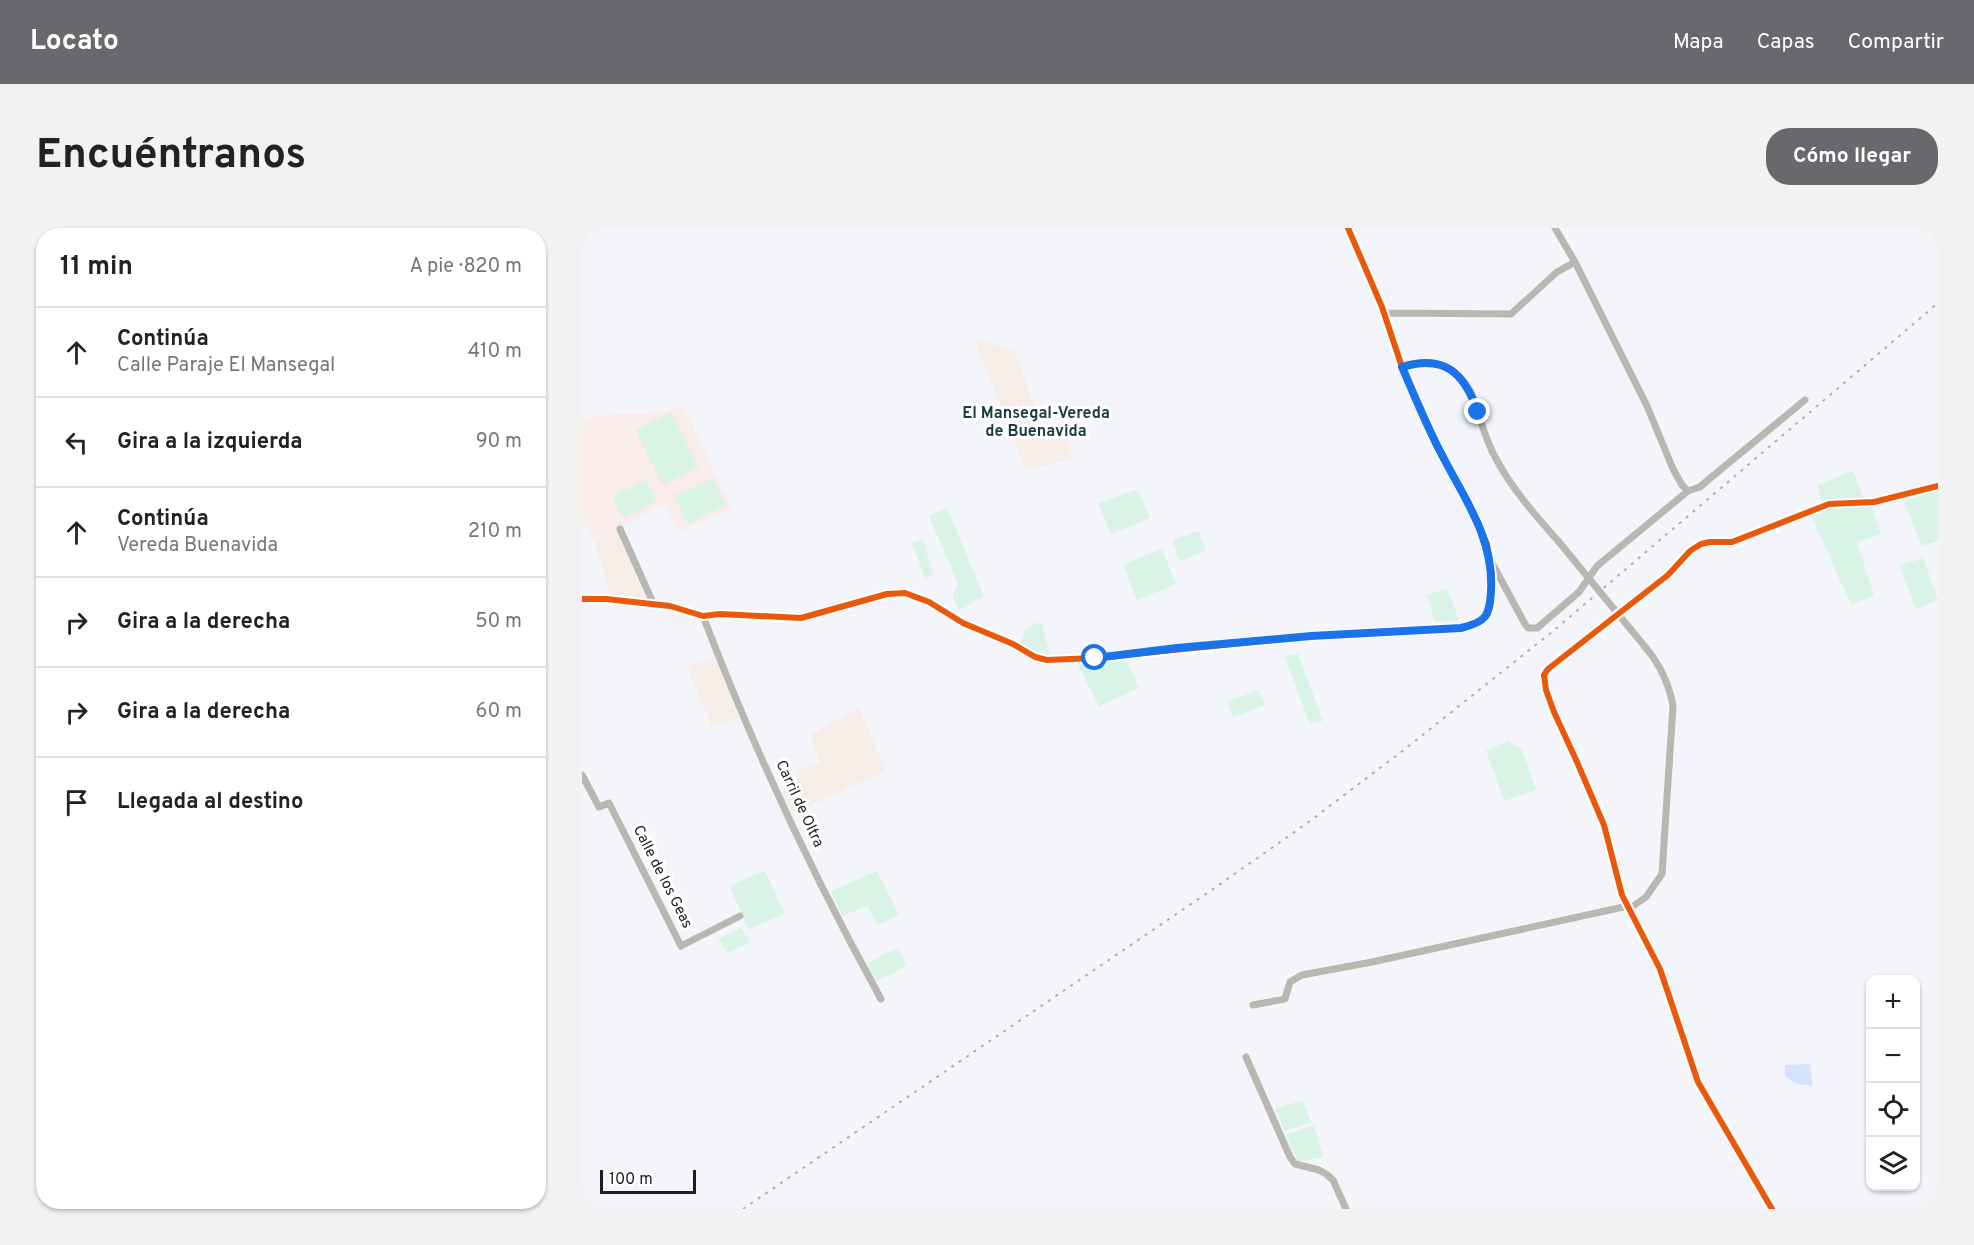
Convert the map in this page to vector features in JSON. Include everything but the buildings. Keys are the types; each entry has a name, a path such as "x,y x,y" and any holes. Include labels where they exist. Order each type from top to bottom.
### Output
{"street":[{"path":"1348,228 1384,313 1402,367 1442,454 1468,502 1487,544 1491,560 1528,628 1537,628 1579,592 1598,566 1688,491 1700,487 1805,400"},
{"path":"1555,228 1575,261 1647,406 1673,469 1688,491"},
{"path":"1384,313 1511,314 1557,272 1575,261"},
{"path":"1253,1005 1285,999 1290,982 1302,975 1629,907 1646,897 1662,874 1673,706 1671,691 1659,663 1522,500 1506,477 1493,454 1471,392 1465,382 1450,369 1436,363 1419,362 1402,367"},
{"path":"1772,1209 1698,1082 1660,969 1619,885 1604,825 1546,690 1545,672 1668,575 1690,551 1701,544 1732,542 1829,504 1874,502 1938,486"},
{"path":"620,529 654,605"},
{"path":"582,599 606,599 670,606 703,616 720,614 801,618 887,594 905,593 928,602 963,623 1013,644 1035,657 1054,660 1311,636 1461,628 1480,621 1486,616 1490,607 1491,560"},
{"name":"Carril de Oltra","path":"703,616 762,759 851,945 881,999"},
{"name":"Calle de los Geas","path":"582,775 599,807 609,803 681,946 740,916"},
{"path":"1246,1057 1290,1157 1295,1164 1319,1170 1333,1180 1346,1209"}],"shaded area":[{"path":"974,339 1014,350 1048,442 1064,437 1074,458 1026,470"},
{"path":"684,406 731,509 679,532 664,504 595,542 582,519 582,418 645,414"},
{"path":"619,529 645,599 609,594 595,542"},
{"path":"714,656 739,718 712,727 687,667"},
{"path":"859,708 886,771 792,814 781,786 801,778 799,769 820,762 810,735"}],"green space":[{"path":"671,412 699,467 663,485 635,430"},
{"path":"1853,471 1864,499 1869,498 1881,534 1857,542 1874,595 1851,605 1811,515 1824,509 1817,485"},
{"path":"713,478 726,505 688,524 674,496"},
{"path":"646,480 657,501 623,518 612,497"},
{"path":"1138,489 1150,518 1111,534 1098,503"},
{"path":"1938,490 1938,541 1921,546 1904,501"},
{"path":"947,508 984,596 958,611 953,595 958,584 929,516"},
{"path":"1199,531 1206,551 1179,561 1172,540"},
{"path":"923,539 933,575 925,578 912,543"},
{"path":"1162,549 1176,584 1137,600 1123,565"},
{"path":"1923,558 1938,599 1916,609 1899,566"},
{"path":"1447,588 1459,620 1435,622 1427,595"},
{"path":"1042,623 1050,655 1034,651 1021,643 1025,629"},
{"path":"1298,654 1323,721 1310,724 1284,656"},
{"path":"1127,661 1139,688 1099,706 1078,665"},
{"path":"1259,690 1265,705 1233,718 1227,702"},
{"path":"1508,741 1522,750 1536,790 1504,801 1486,750"},
{"path":"765,871 785,914 749,929 729,886"},
{"path":"877,871 899,915 877,925 867,906 842,916 831,891"},
{"path":"741,928 750,942 728,953 718,939"},
{"path":"898,948 907,966 876,981 867,963"},
{"path":"1303,1100 1311,1122 1285,1131 1275,1109"},
{"path":"1314,1125 1323,1157 1298,1162 1286,1135"}],"water":[{"path":"1810,1064 1813,1086 1797,1084 1785,1077 1785,1065"}],"railway":[{"path":"743,1209 1216,887 1310,821 1405,749 1552,632 1938,303"}],"cycle path":[{"path":"582,599 606,599 670,606 703,616 720,614 801,618 887,594 905,593 929,602 963,623 1013,644 1035,657 1047,660 1095,658 1311,636 1461,628 1480,621 1486,616 1490,607 1492,576 1487,544 1468,502 1441,454 1402,367 1382,307 1348,228"},
{"path":"1772,1209 1698,1082 1660,969 1622,895 1604,825 1554,712 1546,690 1544,675 1548,669 1668,575 1690,551 1701,544 1732,542 1829,504 1874,502 1938,486"}],"district":[{"name":"El Mansegal-Vereda de Buenavida","path":"1036,423"}],"route":[{"path":"1095,658 1311,636 1461,628 1474,625 1486,616 1490,607 1492,576 1487,544 1402,367 1419,362 1436,363 1450,369 1465,382 1478,412"}]}
